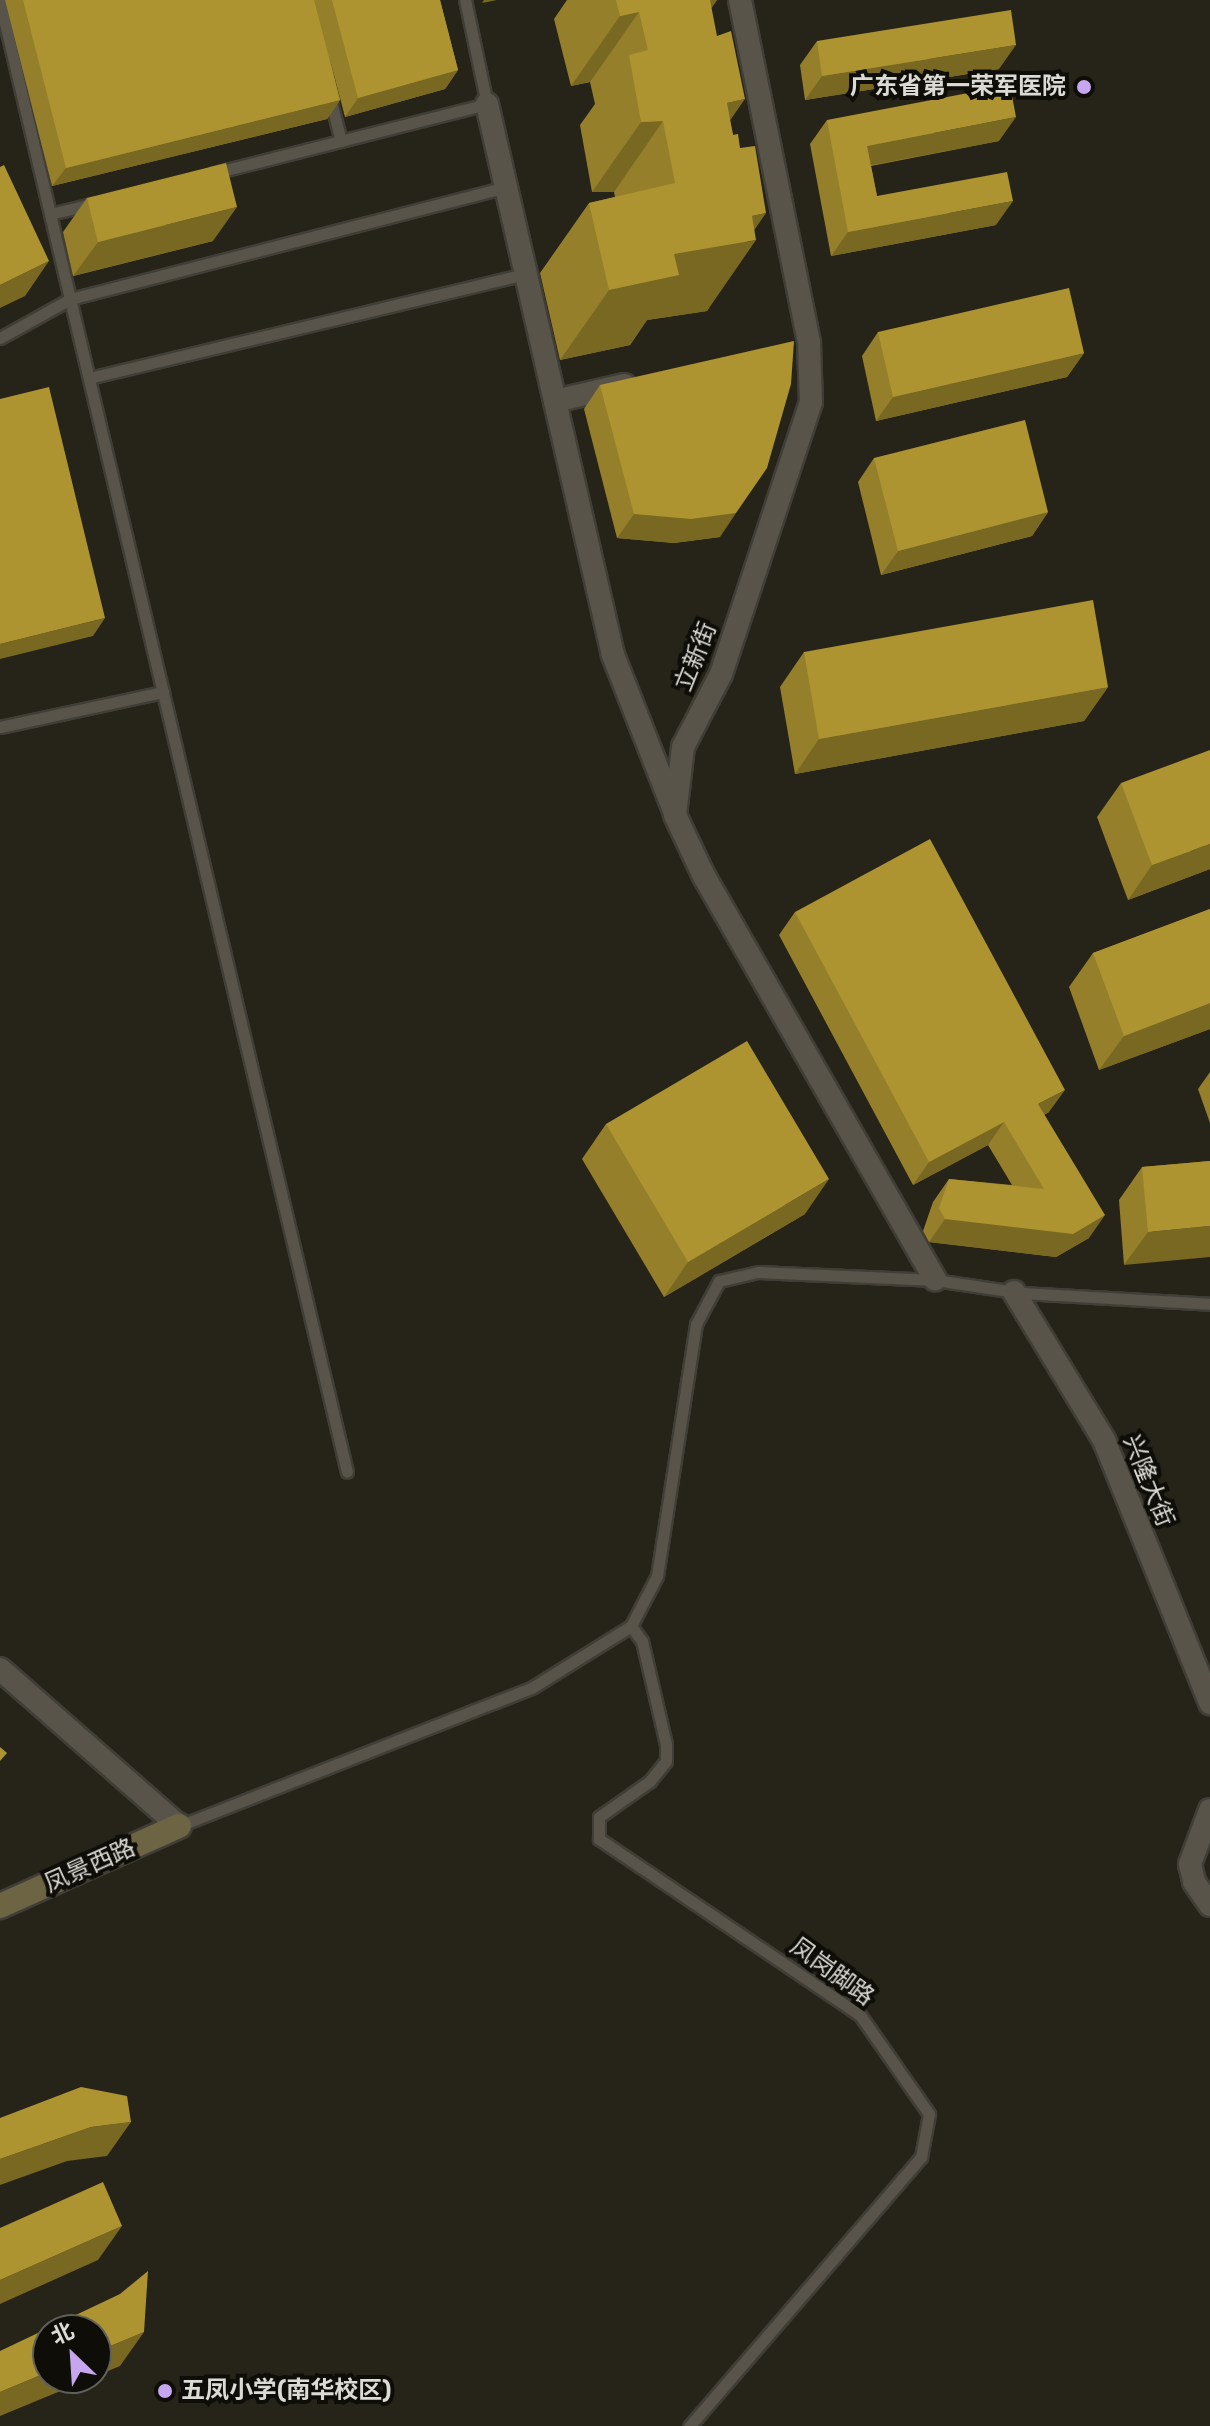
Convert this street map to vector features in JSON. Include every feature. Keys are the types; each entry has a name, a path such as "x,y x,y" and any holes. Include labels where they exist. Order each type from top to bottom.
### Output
{"street":[{"name":"立新街","path":"675,815 683,747 721,674 811,402 809,343 740,0"},
{"path":"487,104 613,655 675,815 704,876 935,1280"},
{"path":"779,350 809,343"},
{"path":"555,401 645,380"},
{"name":"兴隆大街","path":"1014,1292 1104,1440 1210,1703"},
{"path":"0,1669 179,1826"},
{"path":"1210,1810 1190,1864 1194,1882 1210,1905"},
{"name":"凤景西路","path":"0,1906 179,1826"}],"lane":[{"path":"203,176 487,104 465,0"},
{"path":"0,2 347,1472"},
{"path":"328,90 341,141"},
{"path":"0,338 70,299 506,187"},
{"path":"50,214 111,199"},
{"path":"89,378 526,274"},
{"path":"0,727 163,692"},
{"path":"179,1826 533,1687 631,1626 657,1576 696,1324 719,1281 758,1272 935,1280 1014,1292 1210,1304"},
{"name":"凤岗脚路","path":"631,1626 642,1641 666,1761 650,1781 599,1817 599,1839 860,2015 929,2114 921,2157 690,2426"}],"building":[{"path":"23,0 314,0 340,100 66,168"},
{"path":"332,0 440,0 458,70 358,98"},
{"path":"616,0 710,0 717,36 731,31 745,99 727,103 733,135 738,134 740,148 755,146 766,213 752,216 756,240 674,254 679,275 609,290 589,203 675,183 663,121 641,122 629,55 648,50 639,12 620,16"},
{"path":"1011,10 1016,45 822,76 817,41"},
{"path":"1010,85 1016,117 867,146 877,196 1007,172 1013,201 848,232 827,120"},
{"path":"226,163 237,207 98,242 87,198"},
{"path":"4,165 49,261 0,285 0,167"},
{"path":"1069,288 1084,353 893,397 878,332"},
{"path":"794,341 791,384 767,468 736,513 691,519 634,514 600,385"},
{"path":"49,387 105,618 0,644 0,399"},
{"path":"1025,420 1048,512 898,551 874,458"},
{"path":"1093,600 1108,687 819,739 804,652"},
{"path":"1210,750 1210,844 1152,865 1121,783"},
{"path":"930,839 1065,1090 1038,1104 1105,1215 1073,1234 945,1219 939,1208 949,1179 1044,1189 1004,1122 929,1162 795,912"},
{"path":"1210,909 1210,1003 1124,1036 1093,953"},
{"path":"747,1041 829,1179 688,1262 606,1124"},
{"path":"1210,1161 1210,1226 1148,1232 1142,1167"},
{"path":"0,1747 7,1753 0,1761"},
{"path":"81,2087 127,2096 131,2122 91,2127 0,2159 0,2118"},
{"path":"103,2182 122,2226 0,2280 0,2228"},
{"path":"148,2271 144,2332 112,2345 112,2314 78,2314 120,2294"},
{"path":"32,2336 32,2379 0,2392 0,2351"}],"place":[{"name":"广东省第一荣军医院","path":"1084,87"},
{"name":"五凤小学(南华校区)","path":"165,2391"}]}
